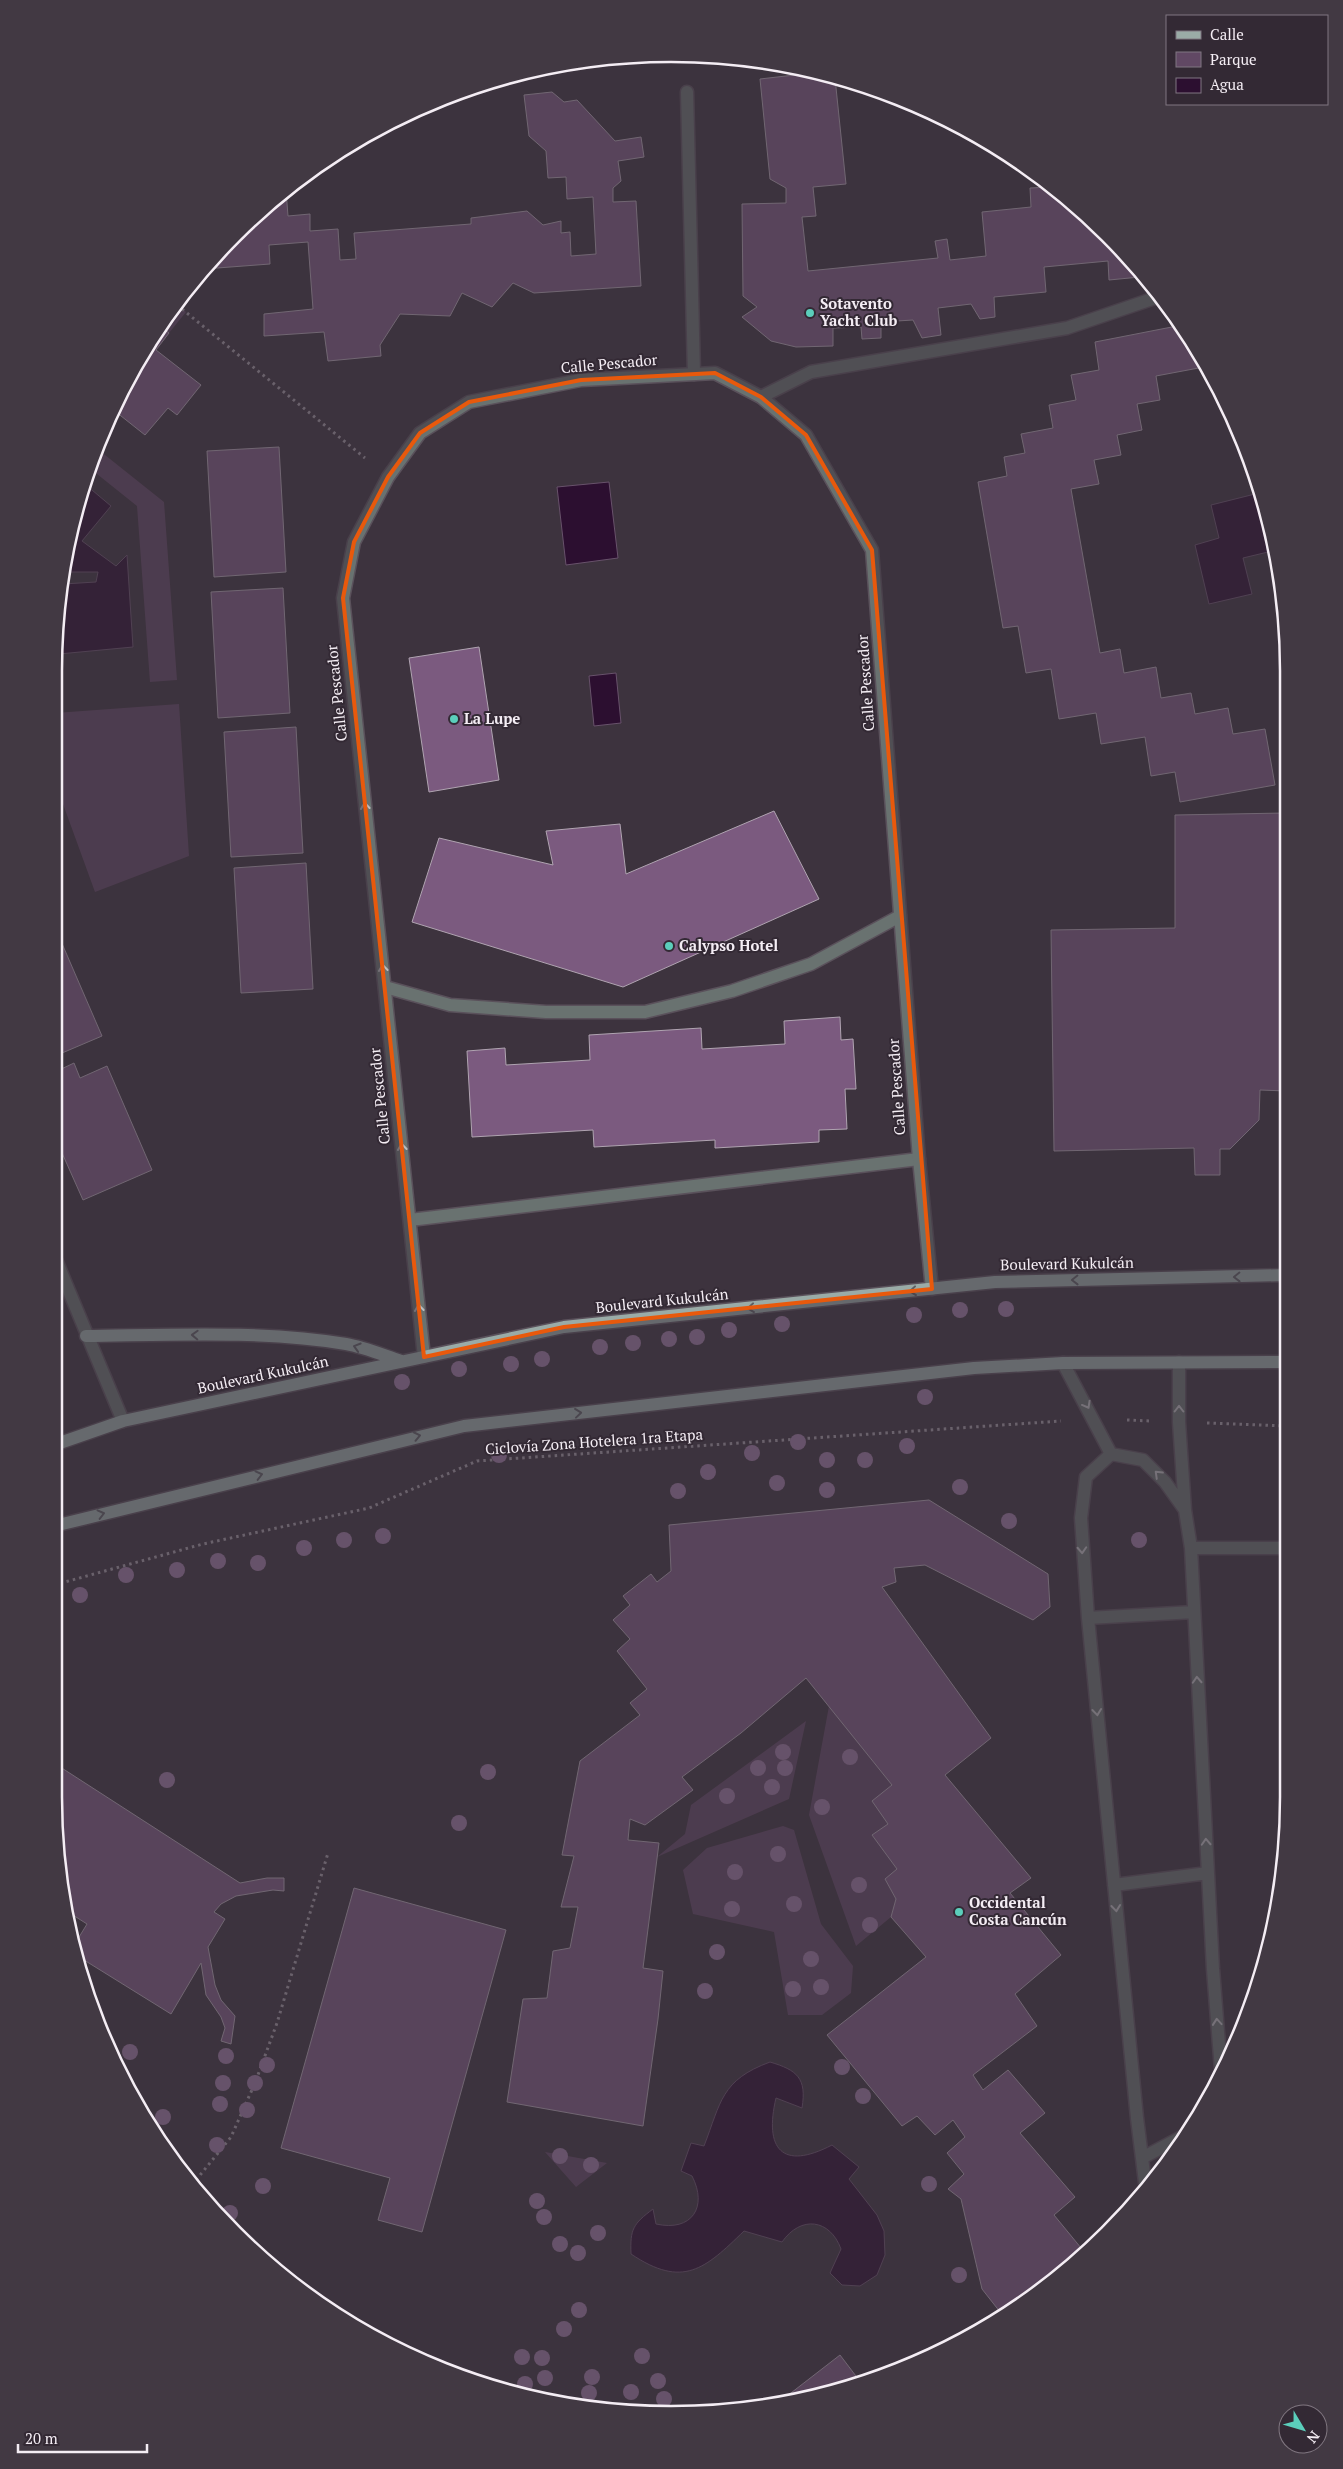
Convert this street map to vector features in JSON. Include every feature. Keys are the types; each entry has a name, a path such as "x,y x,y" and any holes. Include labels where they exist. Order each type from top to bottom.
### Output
{"main road":[{"name":"Boulevard Kukulcán","path":"62,1442 123,1421 564,1327 995,1282 1280,1276"},
{"path":"86,1336 187,1335 286,1338 347,1344 403,1361"},
{"path":"62,1524 464,1426 974,1368 1063,1362 1280,1362"}],"street":[{"path":"687,92 694,374"},
{"path":"761,397 811,372 1067,328 1153,299"},
{"name":"Calle Pescador","path":"424,1357 343,598 354,542 388,477 420,433 469,402 581,380 715,374 761,397 806,436 872,550 919,1159 932,1289"},
{"path":"385,987 450,1005 546,1012 645,1012 732,991 811,964 900,916"},
{"path":"410,1220 919,1159"},
{"path":"62,1275 123,1421"},
{"path":"1063,1362 1112,1454"},
{"path":"1179,1362 1179,1422 1185,1510 1191,1548 1208,1873 1221,2060"},
{"path":"1112,1454 1144,1460 1166,1482 1185,1510"},
{"path":"1112,1454 1086,1477 1081,1518 1088,1618 1145,2180"},
{"path":"1191,1548 1280,1548"},
{"path":"1088,1618 1194,1612"},
{"path":"1114,1885 1208,1873"},
{"path":"1142,2158 1175,2141"}],"path":[{"path":"182,309 388,477"},
{"name":"Ciclovía Zona Hotelera 1ra Etapa","path":"62,1583 203,1544 369,1508 477,1461 1094,1419"},
{"path":"197,2179 231,2137 255,2082 277,2022 328,1854"}],"highlighted area":[{"path":"715,373 761,397 806,435 872,550 932,1289 564,1327 424,1357 343,598 354,542 388,477 420,433 469,402 581,380"}],"green space":[{"path":"182,309 186,312 169,333 167,331"},
{"path":"103,454 164,502 177,680 150,682 137,506 96,473"},
{"path":"179,704 189,856 95,892 62,801 62,712"},
{"path":"829,1706 892,1785 873,1801 888,1824 872,1835 897,1869 885,1879 896,1899 891,1917 856,1946 809,1815"},
{"path":"806,1721 789,1799 657,1857 685,1834 691,1805"},
{"path":"783,1826 794,1830 821,1924 853,1966 851,1993 822,2015 788,2015 774,1932 693,1914 683,1870 707,1848"},
{"path":"545,2152 607,2163 576,2187"}],"water":[{"path":"609,482 618,558 566,565 557,487"},
{"path":"91,489 111,506 82,541 116,566 127,555 133,647 63,654 69,584 96,582 98,572 71,572 83,514"},
{"path":"1254,494 1268,552 1243,558 1252,594 1209,604 1195,545 1219,538 1211,505"},
{"path":"616,673 621,723 594,726 589,676"},
{"path":"770,2062 793,2072 801,2082 803,2089 802,2108 776,2098 773,2131 775,2142 781,2150 789,2155 800,2156 815,2153 832,2145 859,2167 849,2179 877,2215 884,2231 885,2255 877,2275 860,2286 842,2285 830,2273 841,2249 830,2231 823,2226 814,2224 798,2227 782,2242 744,2231 717,2256 692,2270 679,2272 665,2271 649,2265 631,2254 631,2239 634,2228 653,2209 656,2224 669,2226 687,2221 694,2215 698,2198 697,2187 692,2176 681,2171 691,2143 704,2146 719,2105 732,2085 754,2069"}],"building":[{"path":"794,75 836,85 846,184 813,187 816,216 802,217 808,271 938,258 935,241 947,239 950,260 986,256 982,212 1031,207 1030,188 1041,187 1102,241 1135,277 1109,280 1108,261 1044,267 1046,292 994,297 995,317 980,319 971,304 938,308 941,335 922,338 913,320 881,322 881,338 862,339 861,327 833,328 833,346 796,347 771,341 742,317 757,307 743,296 742,204 786,203 786,188 770,179 760,79"},
{"path":"552,92 564,102 577,100 615,141 641,137 644,157 618,161 621,181 613,188 613,202 636,201 641,286 534,293 513,283 492,307 462,293 450,316 400,314 380,345 381,356 328,361 324,332 264,336 264,314 313,309 308,242 269,245 270,264 216,268 241,241 287,200 288,216 310,214 310,231 338,229 340,260 356,259 354,233 471,224 471,218 527,211 543,225 561,221 561,233 570,232 571,256 596,254 593,197 567,199 566,177 548,178 546,151 529,136 524,95"},
{"path":"1173,327 1199,368 1156,376 1160,400 1137,404 1142,430 1117,435 1121,455 1094,460 1099,484 1071,489 1100,653 1120,649 1124,673 1156,667 1161,698 1191,693 1195,714 1228,708 1233,734 1265,729 1275,785 1180,802 1175,772 1151,776 1145,737 1101,744 1096,713 1059,719 1051,669 1026,673 1018,626 1003,628 978,482 1007,476 1004,457 1025,453 1021,434 1053,428 1049,405 1076,400 1071,375 1099,370 1095,342"},
{"path":"167,331 169,333 156,350 201,385 177,415 168,408 145,435 119,415 144,367"},
{"path":"279,447 286,572 214,577 207,451"},
{"path":"283,588 290,713 218,718 211,592"},
{"name":"La Lupe","path":"479,647 499,780 429,792 409,658"},
{"path":"296,727 303,853 231,857 224,732"},
{"path":"774,811 819,899 623,987 412,922 439,838 553,865 546,831 620,824 626,874"},
{"path":"1280,813 1280,1091 1260,1090 1259,1120 1230,1149 1220,1149 1220,1175 1195,1175 1194,1148 1054,1151 1051,930 1175,928 1175,815"},
{"path":"306,863 313,989 241,993 234,868"},
{"path":"62,944 102,1036 62,1053"},
{"path":"840,1017 841,1040 853,1039 856,1089 845,1089 847,1129 819,1130 819,1142 715,1148 715,1140 594,1147 593,1130 472,1137 467,1051 505,1048 506,1065 590,1060 589,1035 701,1028 702,1049 785,1044 784,1021"},
{"path":"74,1063 80,1078 107,1066 152,1170 83,1200 62,1153 62,1069"},
{"name":"Occidental Costa Cancún","path":"929,1500 1048,1574 1050,1607 1033,1620 925,1565 894,1568 896,1582 882,1587 991,1738 945,1775 1031,1878 1010,1893 1061,1955 1015,1994 1037,2026 973,2075 983,2090 1008,2070 1045,2113 1020,2133 1075,2197 1054,2215 1081,2248 1042,2281 999,2311 982,2289 961,2199 948,2189 964,2174 947,2153 965,2137 953,2120 935,2135 917,2116 902,2126 827,2035 926,1957 891,1917 896,1899 885,1879 897,1869 872,1835 888,1824 872,1801 892,1785 806,1678 741,1733 682,1777 693,1790 645,1825 630,1819 628,1840 659,1843 643,1968 663,1971 643,2126 507,2102 523,1999 547,1998 553,1951 570,1948 578,1907 561,1907 574,1856 562,1855 580,1761 640,1715 630,1703 647,1689 617,1651 630,1639 613,1620 630,1605 623,1596 651,1574 657,1582 671,1571 669,1525"},
{"path":"62,1768 240,1883 267,1878 284,1878 284,1891 273,1890 236,1896 221,1904 214,1912 225,1919 208,1947 215,1985 221,2000 235,2016 231,2044 221,2041 225,2028 221,2017 206,1995 201,1963 171,2014 85,1960 79,1937 87,1924 74,1916 64,1837"},
{"path":"354,1888 506,1930 422,2232 378,2220 390,2178 281,2148"},
{"path":"840,2355 857,2377 829,2386 788,2395"}],"place":[{"name":"Sotavento Yacht Club","path":"810,313"},
{"name":"La Lupe","path":"454,719"},
{"name":"Calypso Hotel","path":"669,946"},
{"name":"Occidental Costa Cancún","path":"959,1912"}]}
